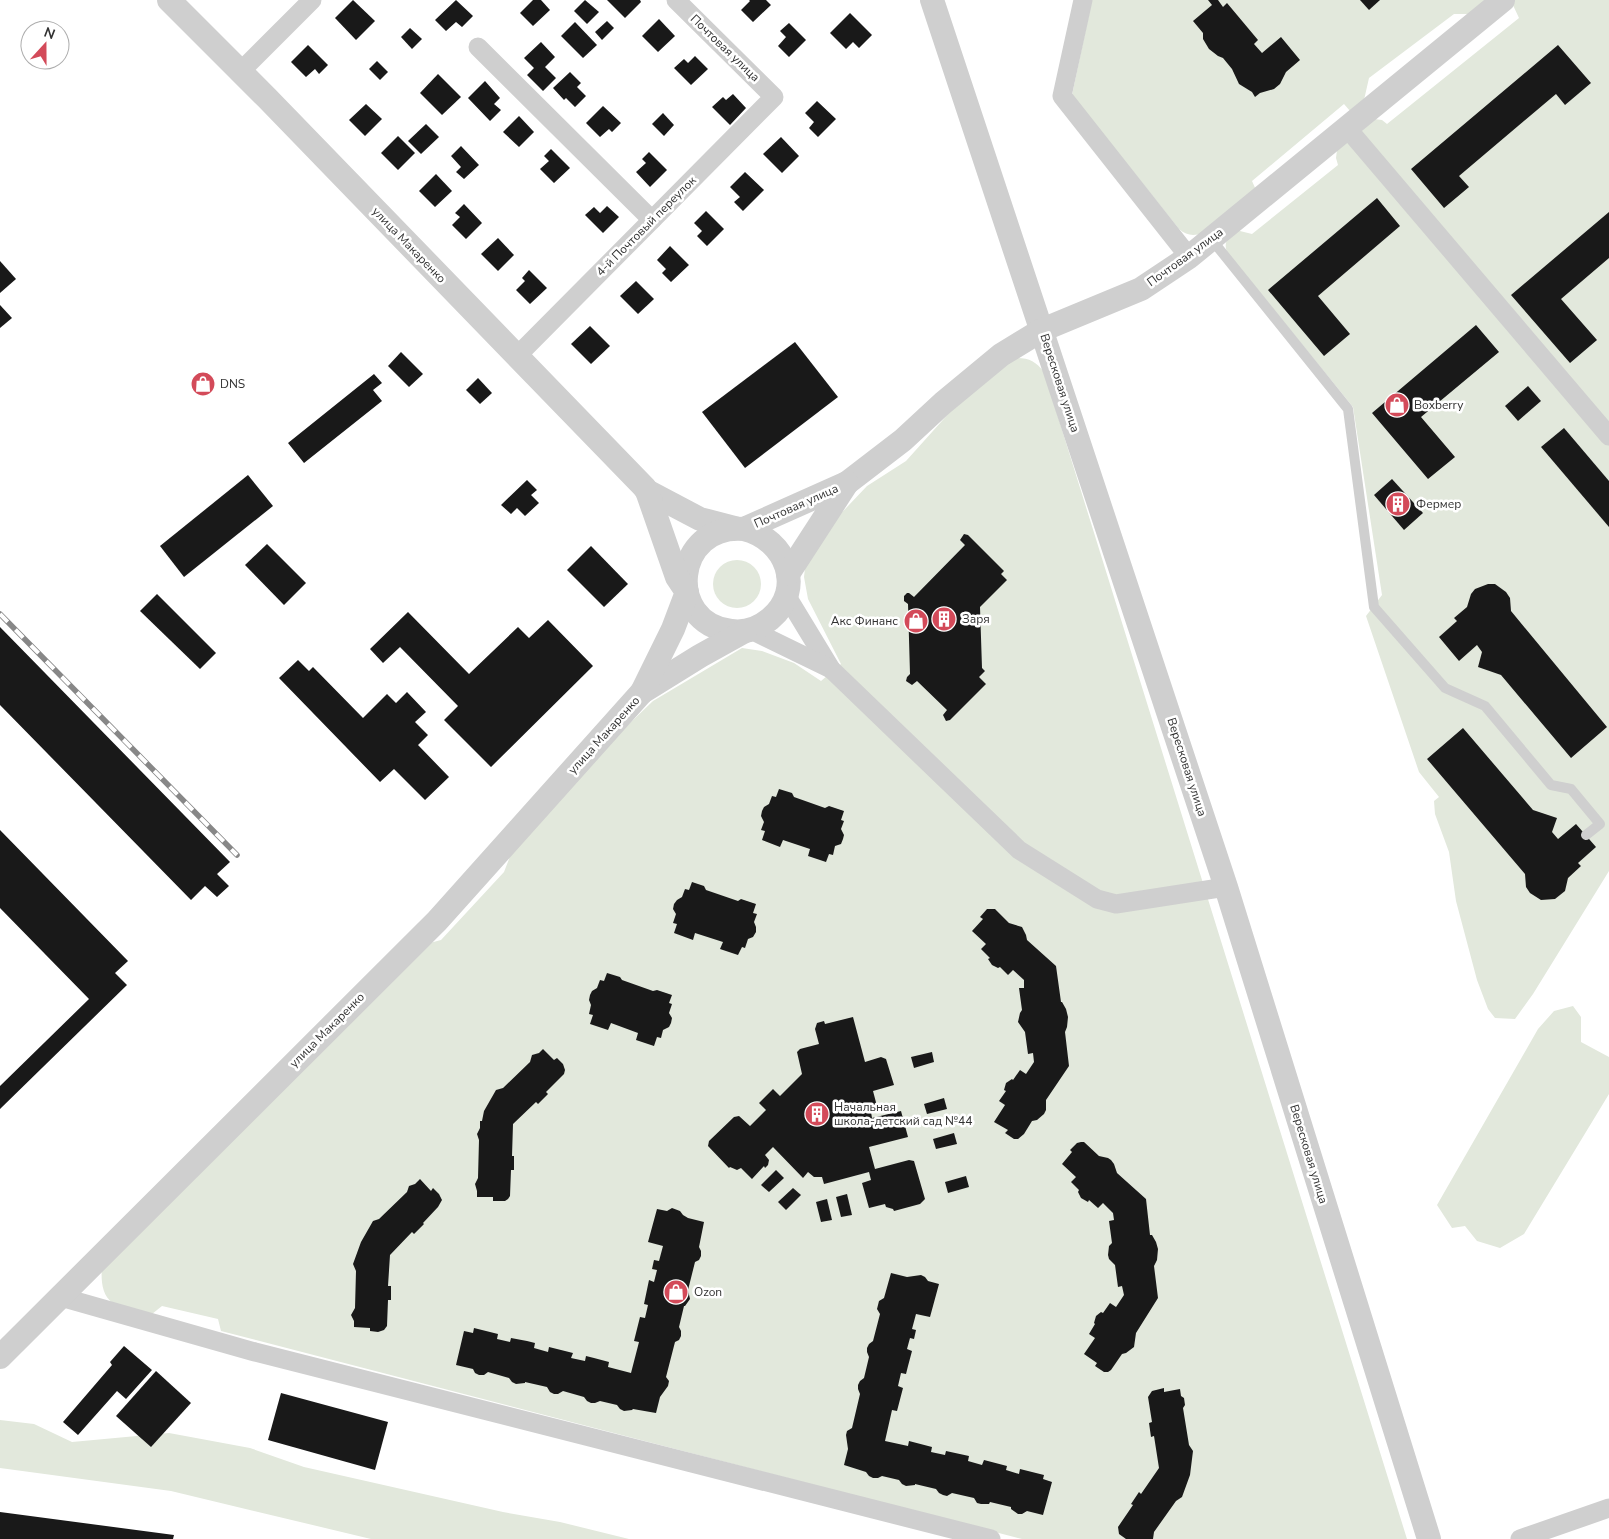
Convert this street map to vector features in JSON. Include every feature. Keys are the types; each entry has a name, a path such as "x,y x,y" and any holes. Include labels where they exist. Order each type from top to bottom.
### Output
{"street":[{"name":"улица Макаренко","path":"169,0 241,71 647,492 700,519 741,529"},
{"path":"241,71 312,0"},
{"name":"Почтовая улица","path":"676,0 774,96"},
{"name":"Вересковая улица","path":"932,0 1226,887 1428,1539"},
{"path":"1083,0 1062,96 1189,257"},
{"name":"Почтовая улица","path":"741,529 847,483 903,440 944,402 1001,355 1042,330 1140,289 1189,257 1503,0"},
{"path":"478,47 652,220"},
{"name":"4-й Почтовый переулок","path":"517,356 774,96"},
{"path":"1347,128 1609,436"},
{"name":"Почтовая улица","path":"787,585 847,483"},
{"name":"улица Макаренко","path":"642,692 673,629 686,592 677,577 647,492"},
{"path":"787,585 779,608 770,619 748,630 729,631 712,625 698,614 686,592 685,576 694,552 713,534 729,529 741,529 760,534 774,544 783,559 787,585 831,669 1019,850 1097,899 1116,904 1226,887"},
{"name":"улица Макаренко","path":"0,1357 437,921 642,692 700,656 748,630"},
{"path":"748,630 831,669"},
{"path":"61,1297 255,1352 991,1539"},
{"path":"1520,1539 1609,1508"}],"lane":[{"path":"1212,240 1348,409 1374,607 1445,688 1485,706 1551,785 1571,789 1600,824 1586,836"}],"shaded area":[{"path":"1092,0 1487,0 1471,14 1454,14 1369,78 1364,100 1350,111 1344,104 1252,181 1256,190 1203,233 1194,235 1179,229 1072,95"},
{"path":"1515,0 1609,0 1609,871 1533,994 1515,1019 1495,1018 1488,1009 1477,980 1456,901 1449,852 1435,814 1434,801 1439,797 1419,772 1366,616 1382,595 1353,407 1227,252 1226,245 1227,240 1236,230 1252,234 1338,165 1336,158 1337,150 1374,119 1382,120 1387,124 1519,18 1512,3"},
{"path":"1017,358 1032,361 1044,372 1407,1539 1022,1539 221,1331 218,1319 162,1306 152,1314 120,1306 109,1300 104,1291 102,1266 426,944 441,940 504,872 514,846 653,701 742,648 762,651 794,663 821,681 841,664 808,599 804,577 805,568 829,526 867,486 906,461 950,412 1006,363"},
{"path":"737,560 746,562 754,567 759,575 761,584 759,593 754,601 746,606 737,608 728,606 720,601 715,593 713,584 715,575 720,567 728,562"},
{"path":"1573,1006 1581,1017 1581,1042 1609,1057 1609,1094 1524,1234 1500,1248 1477,1241 1465,1226 1452,1228 1437,1205 1538,1029 1554,1011"},
{"path":"0,1420 34,1424 72,1442 169,1433 250,1448 304,1467 503,1512 560,1522 629,1539 371,1539 171,1491 0,1468"}],"building":[{"path":"353,0 375,21 356,40 335,18"},
{"path":"456,0 473,16 462,27 456,22 446,31 435,20"},
{"path":"533,0 541,0 550,10 533,26 520,13"},
{"path":"585,0 599,12 587,24 574,11"},
{"path":"607,0 640,0 641,2 625,18"},
{"path":"749,0 766,0 771,5 753,22 741,10"},
{"path":"1208,0 1218,0 1223,7 1227,3 1258,40 1254,44 1262,53 1281,37 1300,60 1286,72 1280,84 1274,89 1260,93 1255,97 1252,92 1239,84 1232,69 1223,58 1209,49 1203,39 1203,33 1193,21 1212,5"},
{"path":"1360,0 1380,0 1369,10"},
{"path":"850,13 872,35 859,48 853,42 846,49 830,33"},
{"path":"659,19 675,36 658,52 642,36"},
{"path":"607,21 614,28 602,40 595,32"},
{"path":"575,22 597,45 583,58 561,36"},
{"path":"789,23 806,40 789,57 778,46 786,37 780,31"},
{"path":"410,28 422,39 412,49 401,37"},
{"path":"541,42 555,57 545,67 556,78 543,91 527,75 534,68 524,58"},
{"path":"308,45 328,65 319,74 315,69 306,77 291,62"},
{"path":"1558,45 1591,83 1565,105 1556,94 1459,176 1469,187 1444,208 1411,169"},
{"path":"695,56 708,69 691,85 674,68 684,59 688,63"},
{"path":"377,61 388,72 380,80 369,69"},
{"path":"570,72 581,83 577,87 586,96 575,107 566,98 564,100 553,88"},
{"path":"438,74 461,97 442,115 420,93"},
{"path":"485,81 500,98 494,104 501,110 490,121 468,98"},
{"path":"733,94 746,108 730,125 712,107 723,97 726,100"},
{"path":"817,101 836,119 818,137 809,128 814,122 805,113"},
{"path":"366,104 382,119 365,136 349,120"},
{"path":"603,106 621,123 612,132 609,129 600,137 586,123"},
{"path":"663,113 674,125 664,136 652,124"},
{"path":"519,116 534,132 519,147 503,132"},
{"path":"426,124 439,137 421,154 408,141"},
{"path":"398,136 415,153 398,170 381,153"},
{"path":"781,137 799,156 782,173 763,154"},
{"path":"461,146 479,165 464,179 456,172 461,167 451,156"},
{"path":"551,149 570,168 554,183 540,169 549,161 544,156"},
{"path":"649,152 667,170 650,187 636,172 646,163 642,159"},
{"path":"745,172 764,190 743,211 734,202 740,197 730,187"},
{"path":"436,174 452,191 435,207 419,191"},
{"path":"1377,198 1400,226 1318,296 1350,334 1324,356 1268,290"},
{"path":"464,204 482,223 466,239 452,225 460,217 455,213"},
{"path":"607,206 619,217 603,233 585,215 594,207 600,213"},
{"path":"706,211 724,229 707,246 697,236 702,231 694,223"},
{"path":"1609,212 1609,258 1561,299 1597,340 1570,363 1511,295"},
{"path":"498,238 514,255 498,271 481,254"},
{"path":"670,246 689,265 671,282 662,273 666,269 657,260"},
{"path":"0,261 16,279 0,293"},
{"path":"529,270 547,288 530,304 516,290 525,281 522,278"},
{"path":"636,281 654,299 638,314 620,296"},
{"path":"0,305 12,318 0,328"},
{"path":"1476,325 1499,352 1421,417 1455,457 1428,479 1372,413"},
{"path":"590,326 610,346 591,364 571,344"},
{"path":"795,342 838,397 745,468 702,412"},
{"path":"401,352 423,374 409,387 388,366"},
{"path":"374,374 382,383 373,390 382,401 304,463 288,443"},
{"path":"478,378 492,393 480,404 466,390"},
{"path":"1528,386 1541,401 1518,421 1505,406"},
{"path":"1564,428 1609,481 1609,527 1541,447"},
{"path":"248,475 273,506 184,577 160,546"},
{"name":"Фермер","path":"1392,479 1423,513 1404,530 1374,495"},
{"path":"527,480 537,490 531,495 539,503 525,516 517,508 511,514 501,505"},
{"name":"Заря","path":"964,534 968,535 1004,571 1001,574 1007,580 980,607 982,668 985,671 979,677 986,684 950,720 946,721 943,715 947,710 917,681 912,685 906,681 910,674 908,604 904,601 904,596 909,593 914,597 965,545 960,540"},
{"path":"267,544 306,583 284,605 245,565"},
{"path":"591,546 628,584 604,607 567,570"},
{"path":"1488,584 1495,584 1506,592 1510,598 1511,611 1607,727 1571,758 1501,675 1478,667 1482,652 1477,645 1459,661 1439,637 1457,621 1454,618 1467,607 1471,594 1475,589"},
{"path":"157,594 216,653 200,669 140,611"},
{"path":"408,612 469,674 518,627 529,638 548,620 593,666 491,767 444,720 458,706 400,647 383,663 370,649"},
{"path":"0,627 230,862 217,874 229,886 217,897 205,886 191,900 0,705"},
{"path":"298,660 309,671 313,667 363,718 387,694 396,703 407,692 426,712 415,722 428,735 418,745 449,777 425,800 394,769 380,782 279,678"},
{"path":"1463,728 1533,810 1557,818 1552,832 1558,839 1576,824 1596,847 1578,863 1581,866 1568,878 1565,891 1555,899 1541,900 1530,893 1526,887 1525,874 1427,759"},
{"path":"779,789 792,793 794,797 825,808 829,806 844,811 841,820 844,821 841,829 844,835 843,839 841,844 835,846 833,855 829,854 826,862 808,856 810,849 783,840 780,847 762,840 765,831 761,830 764,822 761,816 762,811 769,804 772,796 776,797"},
{"path":"0,830 128,961 115,973 127,985 0,1109 0,1086 89,999 0,908"},
{"path":"692,882 704,886 706,890 738,901 741,899 756,904 753,913 757,914 754,922 756,932 753,937 748,939 745,948 742,947 738,955 720,949 723,942 695,933 693,940 674,933 677,924 673,923 676,914 673,909 674,904 682,897 685,889 689,890"},
{"path":"987,909 995,909 1009,923 1022,927 1027,940 1056,966 1061,1002 1066,1009 1068,1017 1065,1032 1069,1066 1046,1100 1044,1114 1037,1120 1032,1121 1024,1134 1018,1139 1014,1139 1005,1133 1008,1130 994,1122 1005,1105 999,1101 1006,1091 1004,1090 1006,1083 1013,1080 1020,1070 1026,1074 1034,1062 1033,1053 1028,1054 1025,1032 1018,1022 1022,1010 1019,988 1024,988 1024,980 1013,970 1008,975 1000,967 992,965 988,959 990,958 981,949 986,944 972,931 983,919 980,917"},
{"path":"607,973 653,991 657,990 672,995 669,1003 672,1004 669,1013 672,1018 671,1023 669,1027 663,1030 661,1038 657,1037 654,1046 636,1040 638,1033 611,1023 608,1030 590,1024 593,1015 589,1014 591,1005 590,995 597,988 600,980 604,981"},
{"name":"Начальная школа-детский сад №44","path":"853,1017 865,1062 881,1057 886,1059 894,1085 873,1091 878,1110 871,1112 872,1118 901,1111 908,1137 869,1147 875,1169 909,1160 914,1161 925,1199 920,1204 894,1211 886,1207 885,1204 869,1208 862,1183 871,1180 869,1172 824,1184 822,1177 814,1177 808,1172 803,1178 773,1147 765,1155 769,1160 768,1165 765,1168 764,1166 752,1179 741,1168 737,1170 729,1168 708,1146 709,1141 734,1117 739,1116 750,1126 766,1110 759,1103 773,1089 780,1096 802,1074 797,1052 800,1049 819,1044 815,1029 817,1023 824,1021 825,1024"},
{"path":"543,1049 554,1060 557,1058 563,1064 565,1070 564,1074 546,1092 548,1094 538,1104 536,1102 513,1124 512,1156 514,1156 514,1170 511,1170 510,1196 505,1201 493,1201 493,1197 477,1197 475,1184 478,1178 479,1140 477,1134 484,1111 496,1090 503,1088 530,1062 532,1055 539,1053"},
{"path":"932,1052 934,1062 914,1068 911,1057"},
{"path":"944,1098 947,1109 927,1114 924,1104"},
{"path":"954,1133 957,1144 936,1149 933,1139"},
{"path":"1084,1142 1099,1156 1111,1160 1117,1173 1146,1199 1150,1235 1152,1235 1156,1242 1158,1249 1157,1260 1154,1266 1158,1298 1136,1333 1134,1347 1122,1354 1108,1372 1104,1372 1095,1366 1097,1363 1084,1354 1095,1338 1089,1334 1095,1324 1096,1316 1101,1312 1103,1313 1110,1303 1116,1307 1124,1295 1122,1286 1118,1287 1115,1265 1108,1255 1109,1246 1112,1243 1109,1221 1114,1220 1113,1213 1103,1203 1098,1208 1089,1200 1088,1202 1081,1198 1079,1190 1071,1182 1076,1177 1062,1164 1072,1152 1070,1150 1077,1143"},
{"path":"776,1170 784,1178 769,1192 761,1185"},
{"path":"966,1176 969,1187 948,1193 945,1182"},
{"path":"420,1179 431,1191 433,1188 442,1200 424,1224 414,1234 412,1232 390,1255 388,1286 391,1286 391,1300 388,1300 387,1326 384,1330 378,1332 370,1331 370,1328 354,1327 351,1315 355,1308 356,1271 353,1264 361,1242 373,1221 379,1219 407,1192 409,1186 415,1184"},
{"path":"793,1188 801,1195 786,1210 778,1202"},
{"path":"847,1194 852,1215 841,1217 836,1197"},
{"path":"827,1199 832,1220 821,1222 816,1202"},
{"path":"672,1208 680,1211 688,1218 704,1222 699,1247 701,1256 695,1262 688,1290 690,1299 684,1306 679,1327 681,1336 675,1342 666,1377 669,1381 668,1386 660,1397 656,1413 633,1409 624,1411 617,1405 600,1401 591,1403 584,1397 563,1391 554,1394 547,1387 525,1382 516,1384 509,1378 488,1372 484,1375 479,1375 473,1369 456,1365 464,1331 473,1333 474,1328 498,1334 497,1339 510,1342 511,1338 535,1343 534,1348 548,1352 549,1347 573,1353 571,1358 585,1361 586,1356 609,1362 608,1367 631,1373 639,1342 634,1341 640,1317 645,1318 648,1305 644,1304 649,1280 654,1282 657,1270 652,1269 654,1260 659,1261 663,1246 648,1242 657,1209 667,1211"},
{"path":"891,1273 907,1277 921,1275 928,1281 939,1284 930,1317 916,1314 912,1329 916,1330 914,1339 910,1338 907,1349 912,1351 906,1374 901,1373 898,1386 903,1388 897,1411 892,1410 885,1441 908,1446 909,1441 932,1447 931,1452 945,1455 946,1451 969,1456 968,1461 982,1465 984,1460 1007,1466 1006,1470 1019,1474 1020,1469 1044,1475 1043,1479 1052,1482 1043,1515 1027,1511 1018,1514 1011,1507 990,1502 989,1504 981,1504 977,1503 974,1498 952,1493 947,1496 939,1493 936,1489 915,1484 906,1486 899,1480 882,1476 873,1478 866,1472 844,1465 848,1449 846,1435 847,1431 852,1428 860,1394 858,1385 864,1378 869,1357 867,1348 873,1341 880,1314 877,1309 879,1301 884,1298"},
{"path":"124,1346 152,1370 126,1399 117,1391 78,1435 63,1422 112,1365 110,1362"},
{"path":"156,1371 191,1403 151,1447 116,1416"},
{"path":"1164,1388 1164,1392 1180,1389 1181,1396 1184,1398 1185,1405 1183,1408 1189,1445 1193,1451 1190,1475 1182,1497 1176,1501 1154,1532 1153,1539 1126,1539 1119,1534 1118,1527 1133,1505 1131,1504 1139,1492 1141,1494 1159,1468 1154,1436 1151,1437 1149,1423 1152,1422 1148,1397 1152,1391"},
{"path":"281,1393 388,1422 375,1470 268,1440"},
{"path":"0,1512 174,1535 173,1539 0,1539"}],"railway":[{"path":"0,614 237,855"}],"place":[{"name":"DNS","path":"203,384"},
{"name":"Boxberry","path":"1397,405"},
{"name":"Фермер","path":"1398,504"},
{"name":"Заря","path":"944,619"},
{"name":"Акс Финанс","path":"916,621"},
{"name":"Начальная школа-детский сад №44","path":"817,1114"},
{"name":"Ozon","path":"676,1292"}]}
